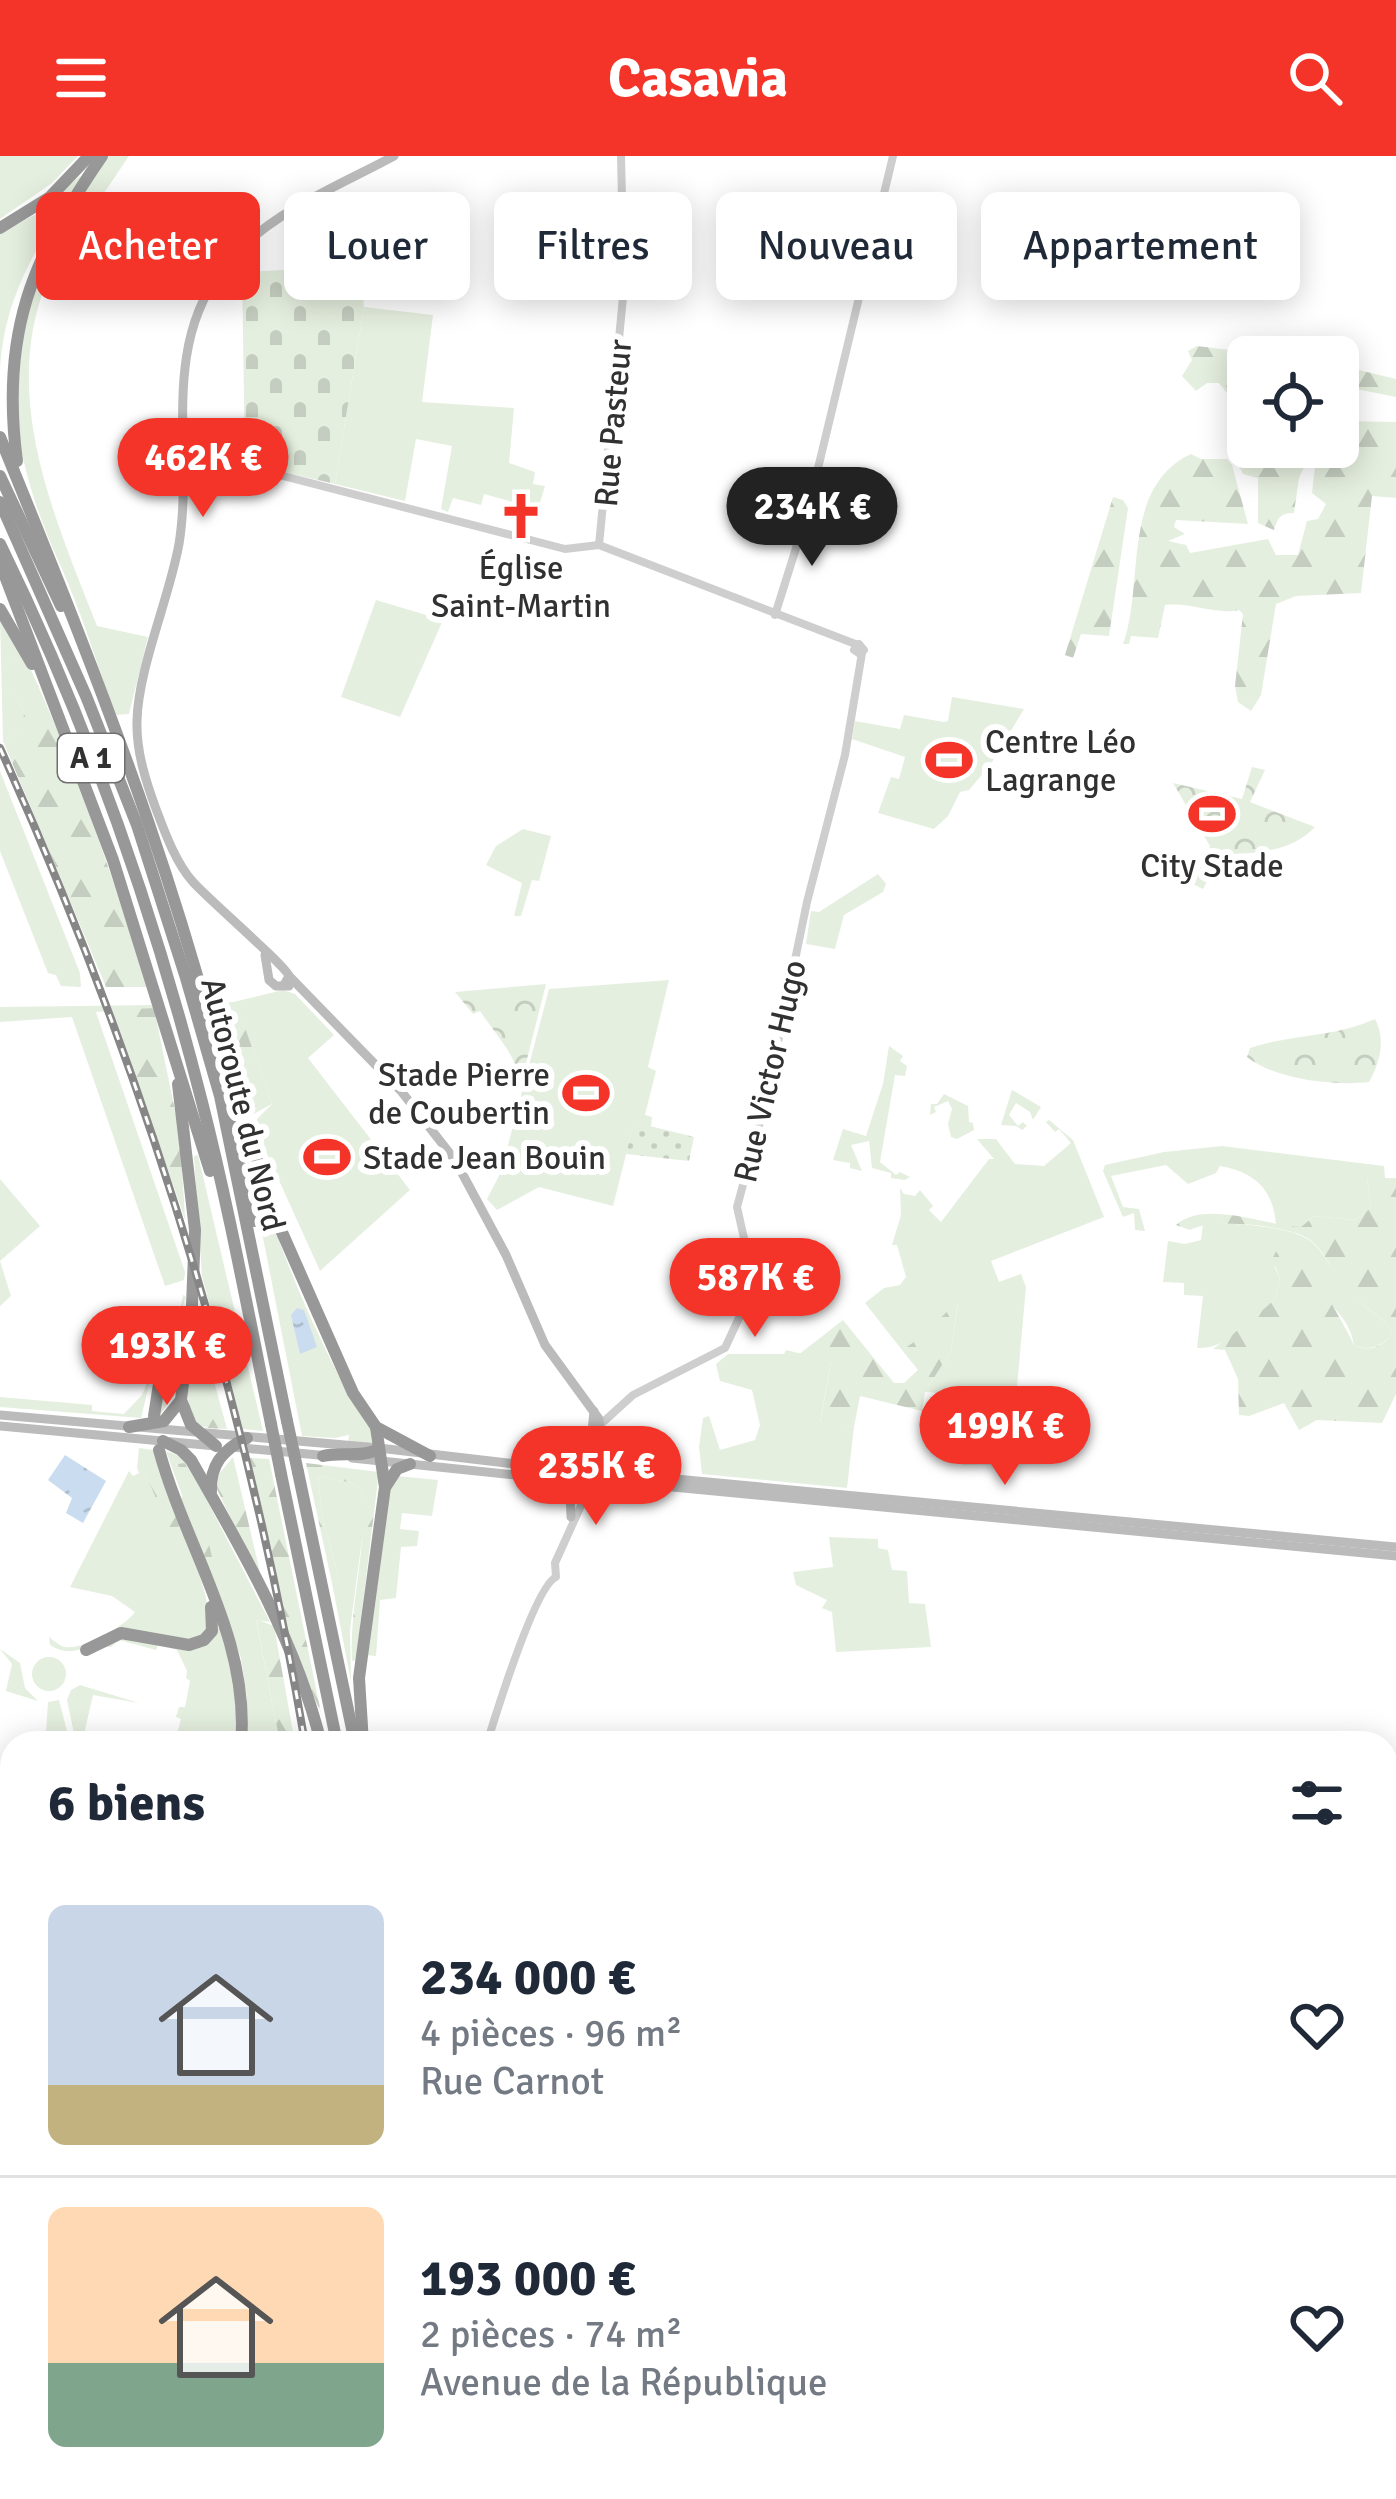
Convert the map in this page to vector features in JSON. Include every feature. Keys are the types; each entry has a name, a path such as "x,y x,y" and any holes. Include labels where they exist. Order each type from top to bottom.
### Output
{"highway":[{"path":"0,228 50,197 89,156"},
{"path":"44,542 8,424 3,388 7,335 14,303 32,261 102,156"},
{"path":"0,437 161,858 203,1014 277,1221 353,1393 381,1436 385,1487 359,1678 359,1731"},
{"path":"0,476 100,695"},
{"name":"Autoroute du Nord","path":"0,502 86,696 193,977"},
{"name":"Autoroute du Nord","path":"0,544 78,722 159,978"},
{"path":"0,563 170,1016 193,1191 193,1276 181,1400 187,1420 200,1434 223,1446 247,1438"},
{"path":"0,609 62,724"},
{"name":"Autoroute du Nord","path":"203,1014 241,1139 263,1265 259,1277 287,1421 356,1731"},
{"name":"Autoroute du Nord","path":"170,1016 226,1205 335,1731"},
{"path":"170,1041 212,1179 226,1205"},
{"path":"154,1416 160,1378 193,1276"},
{"path":"129,1427 164,1421 181,1400"},
{"path":"376,1426 430,1456"},
{"path":"161,1446 188,1456 212,1498 301,1675 318,1731"},
{"path":"161,1446 238,1669 242,1731"},
{"path":"212,1498 212,1471 223,1446"},
{"path":"323,1456 381,1455"},
{"path":"385,1487 397,1469 410,1464"},
{"path":"86,1651 121,1634 200,1643 213,1625 206,1577"}],"main road":[{"path":"394,156 281,217 240,249 221,270 196,315 184,354 180,537 136,720 142,763 157,811 191,880 264,952 274,967 271,983 286,980 299,990 392,1081 444,1144 488,1220 545,1345 601,1424 600,1470 593,1488"},
{"path":"274,967 286,968 286,980"},
{"path":"574,1484 579,1464 592,1450 594,1412"},
{"path":"0,1415 381,1455 558,1469 579,1464 600,1470 1396,1551"},
{"path":"0,1426 161,1446 223,1446 323,1456"},
{"path":"381,1455 410,1464 559,1478 593,1488 617,1482 1396,1551"},
{"path":"559,1478 569,1490 571,1517"}],"street":[{"name":"Rue Pasteur","path":"598,545 624,287 621,156"},
{"path":"183,450 565,549 598,545 775,614 808,510 893,156"},
{"path":"184,466 224,461"},
{"name":"Rue Victor Hugo","path":"594,1412 618,1405 725,1348 745,1306 752,1274 737,1208 845,754 858,650 775,614"},
{"name":"Rue Victor Hugo","path":"601,1424 618,1405"},
{"path":"491,1731 548,1580 544,1572 553,1568 562,1545 574,1484"},
{"path":"562,1545 593,1488"}],"green space":[{"path":"0,156 78,156 52,183 0,219"},
{"path":"107,156 129,156 104,192 82,192"},
{"path":"80,176 74,192 61,192"},
{"path":"36,214 36,252 9,317 0,370 0,234"},
{"path":"36,263 36,300 41,300 29,368 31,412 38,456 64,542 97,626 148,637 129,714 115,715 24,464 13,363 15,330"},
{"path":"284,270 284,300 363,300 335,484 245,463 242,300 260,300 260,271"},
{"path":"364,307 433,315 422,402 514,408 509,463 535,472 533,484 545,486 538,509 484,494 481,505 453,498 448,512 441,509 452,446 416,439 405,501 335,484"},
{"path":"1197,346 1227,350 1227,393 1219,383 1207,383 1196,391 1182,376 1192,360 1188,351"},
{"path":"1359,370 1396,379 1396,397 1359,390"},
{"path":"1359,421 1396,422 1396,498 1372,496 1361,593 1296,596 1276,604 1261,695 1251,711 1238,702 1235,686 1243,614 1239,610 1165,605 1158,638 1131,636 1129,644 1123,644 1144,513 1169,469 1191,454 1227,459 1248,524 1176,520 1174,527 1185,534 1168,541 1186,545 1190,553 1268,539 1276,555 1298,555 1307,521 1318,519 1326,504 1312,493 1315,468 1359,468"},
{"path":"1240,468 1304,468 1294,513 1280,517 1274,530 1258,523 1258,478 1243,474"},
{"path":"1113,497 1128,508 1109,636 1081,634 1073,658 1065,655"},
{"path":"376,600 443,620 400,717 341,697"},
{"path":"0,618 25,657 2,668 24,711 24,729 3,741"},
{"path":"25,657 92,820 147,987 106,987 3,741 23,729 24,711 1,668"},
{"name":"Centre Léo Lagrange","path":"952,697 1024,709 991,764 969,790 960,792 948,816 934,829 878,813 891,777 899,779 905,757 852,739 855,721 900,729 904,715 944,722"},
{"path":"1252,767 1265,770 1250,802 1315,827 1284,847 1221,854 1203,889 1193,884 1210,846 1173,783 1242,799"},
{"path":"0,771 80,973 81,987 61,986 56,975 48,973 0,851"},
{"path":"523,829 551,836 539,881 532,880 521,916 514,916 522,883 486,865 496,846"},
{"path":"878,874 886,884 883,892 844,915 835,949 806,944 811,911 819,912"},
{"name":"Stade Pierre de Coubertin","path":"669,980 648,1067 656,1071 645,1115 652,1117 651,1127 634,1123 613,1206 539,1187 497,1210 487,1199 501,1172 549,989"},
{"path":"546,984 519,1079 509,1053 480,1011 473,1014 455,992"},
{"path":"283,990 295,994 334,1035 308,1058 410,1190 320,1271 258,1134 257,1119 272,1104 236,1003 229,1003"},
{"path":"236,1002 272,1104 250,1116 214,1003"},
{"path":"153,1005 96,1012 185,1272 184,1280 165,1286 72,1017 0,1022 0,1007"},
{"path":"154,1008 180,1135 185,1219 112,1010"},
{"path":"1375,1019 1380,1051 1369,1082 1306,1080 1273,1071 1247,1057 1250,1048"},
{"path":"889,1046 903,1056 900,1061 907,1066 905,1076 895,1075 880,1162 896,1175 910,1177 905,1180 872,1168 869,1141 851,1145 862,1171 833,1160 843,1129 866,1136"},
{"path":"1012,1090 1041,1107 1033,1120 1016,1103 1009,1115 1018,1126 1023,1122 1027,1126 1022,1130 1001,1125"},
{"path":"944,1094 968,1106 974,1130 957,1139 951,1137 948,1101 934,1107 936,1112 930,1115 931,1104 937,1104"},
{"path":"1049,1120 1073,1140 1104,1217 991,1261 999,1282 1021,1274 1026,1287 1016,1398 1061,1402 1058,1426 1051,1426 1049,1464 962,1465 971,1395 925,1392 951,1351 958,1303 902,1350 865,1303 906,1277 897,1245 892,1245 901,1215 900,1188 915,1196 920,1190 941,1222 989,1159 994,1159 977,1139 996,1139 1015,1164 1044,1166 1071,1143 1059,1129 1055,1132"},
{"path":"634,1122 694,1137 689,1161 626,1154"},
{"path":"1222,1146 1384,1166 1385,1178 1367,1178 1371,1208 1355,1220 1314,1216 1301,1227 1276,1226 1267,1193 1253,1178 1220,1166 1216,1173 1188,1184 1166,1165 1111,1176 1123,1207 1139,1209 1145,1231 1135,1230 1134,1213 1123,1217 1103,1171 1105,1165"},
{"path":"198,1155 263,1431 243,1429 202,1276 194,1156"},
{"path":"1367,1178 1396,1178 1396,1394 1382,1423 1317,1420 1299,1430 1284,1403 1239,1415 1238,1379 1225,1350 1213,1349 1275,1299 1280,1278 1272,1259 1277,1250 1297,1252 1354,1346 1378,1346 1390,1337 1391,1329 1348,1292 1321,1251 1299,1234 1250,1225 1215,1224 1190,1230 1176,1225 1203,1214 1301,1227 1314,1216 1355,1220 1371,1208"},
{"path":"0,1179 40,1226 0,1261"},
{"path":"260,1184 309,1315 376,1445 348,1443 349,1435 302,1436 253,1187"},
{"path":"1203,1223 1262,1226 1305,1238 1319,1249 1353,1296 1391,1329 1390,1337 1374,1347 1354,1346 1335,1309 1274,1266 1280,1278 1275,1299 1229,1338 1197,1348 1203,1296 1184,1295 1184,1283 1163,1282 1168,1241 1201,1240"},
{"path":"0,1261 11,1296 0,1306"},
{"path":"183,1295 157,1377 151,1377 141,1418 0,1407 0,1397 92,1405 92,1411 124,1414 142,1395"},
{"path":"958,1301 951,1351 925,1392 922,1411 860,1396 854,1427 820,1423 831,1362 798,1355 843,1320 894,1383 904,1383 918,1370 902,1350"},
{"path":"198,1322 227,1429 197,1423 189,1405 193,1324"},
{"path":"182,1336 178,1389 160,1415 163,1389"},
{"path":"786,1350 831,1361 820,1422 854,1427 847,1488 702,1474 703,1418 709,1416 720,1450 755,1440 760,1425 752,1390 720,1381 716,1364 728,1354 784,1354"},
{"path":"139,1448 154,1450 180,1526 170,1530 145,1473 137,1468"},
{"path":"166,1451 185,1458 270,1622 256,1620 278,1731 246,1731 241,1658"},
{"path":"233,1457 264,1589 216,1487 219,1474"},
{"path":"250,1458 269,1459 321,1713 291,1645"},
{"path":"185,1463 196,1486 212,1557 206,1560 181,1498 178,1464"},
{"path":"306,1463 379,1472 356,1660 352,1661 362,1490 352,1483 318,1476 322,1515 339,1579 332,1583"},
{"path":"137,1468 145,1473 171,1529 180,1526 204,1590 208,1626 203,1634 185,1640 130,1632 80,1650 60,1650 50,1645 49,1637 65,1647 83,1645 135,1612 112,1596 70,1587 129,1471 133,1476 139,1473"},
{"path":"318,1476 352,1483 362,1490 365,1516 350,1630 351,1681 332,1583 339,1579 322,1515"},
{"path":"397,1476 438,1480 432,1516 402,1513 400,1529 419,1531 417,1546 401,1547 396,1598 380,1600 376,1656 366,1655 389,1491"},
{"path":"829,1537 878,1539 878,1548 888,1550 892,1570 907,1571 909,1603 925,1604 931,1647 836,1652 832,1612 822,1608 827,1600 796,1585 793,1572 833,1567"},
{"path":"256,1619 274,1626 293,1731 278,1731"},
{"path":"221,1628 236,1678 235,1731 178,1731 181,1719 176,1717 179,1707 185,1707 190,1681 177,1650 119,1640 111,1647 99,1647 115,1637 185,1647"},
{"path":"0,1649 20,1663 25,1688 38,1701 6,1691 12,1664"},
{"path":"49,1657 61,1662 66,1674 61,1686 49,1691 37,1686 32,1674 37,1662"},
{"path":"80,1685 139,1703 93,1695 85,1731 73,1731 67,1700"},
{"path":"59,1700 67,1731 46,1731 48,1702"}],"water":[{"path":"297,1308 304,1310 317,1347 300,1354 291,1315"},
{"path":"65,1455 106,1481 83,1523 66,1513 72,1498 48,1480"}],"railway":[{"path":"0,748 100,989 184,1236 253,1487 303,1731"}],"place":[{"name":"Église Saint-Martin","path":"521,516"},
{"name":"Centre Léo Lagrange","path":"949,760"},
{"name":"City Stade","path":"1212,814"},
{"name":"Stade Pierre de Coubertin","path":"586,1093"},
{"name":"Stade Jean Bouin","path":"327,1157"}]}
